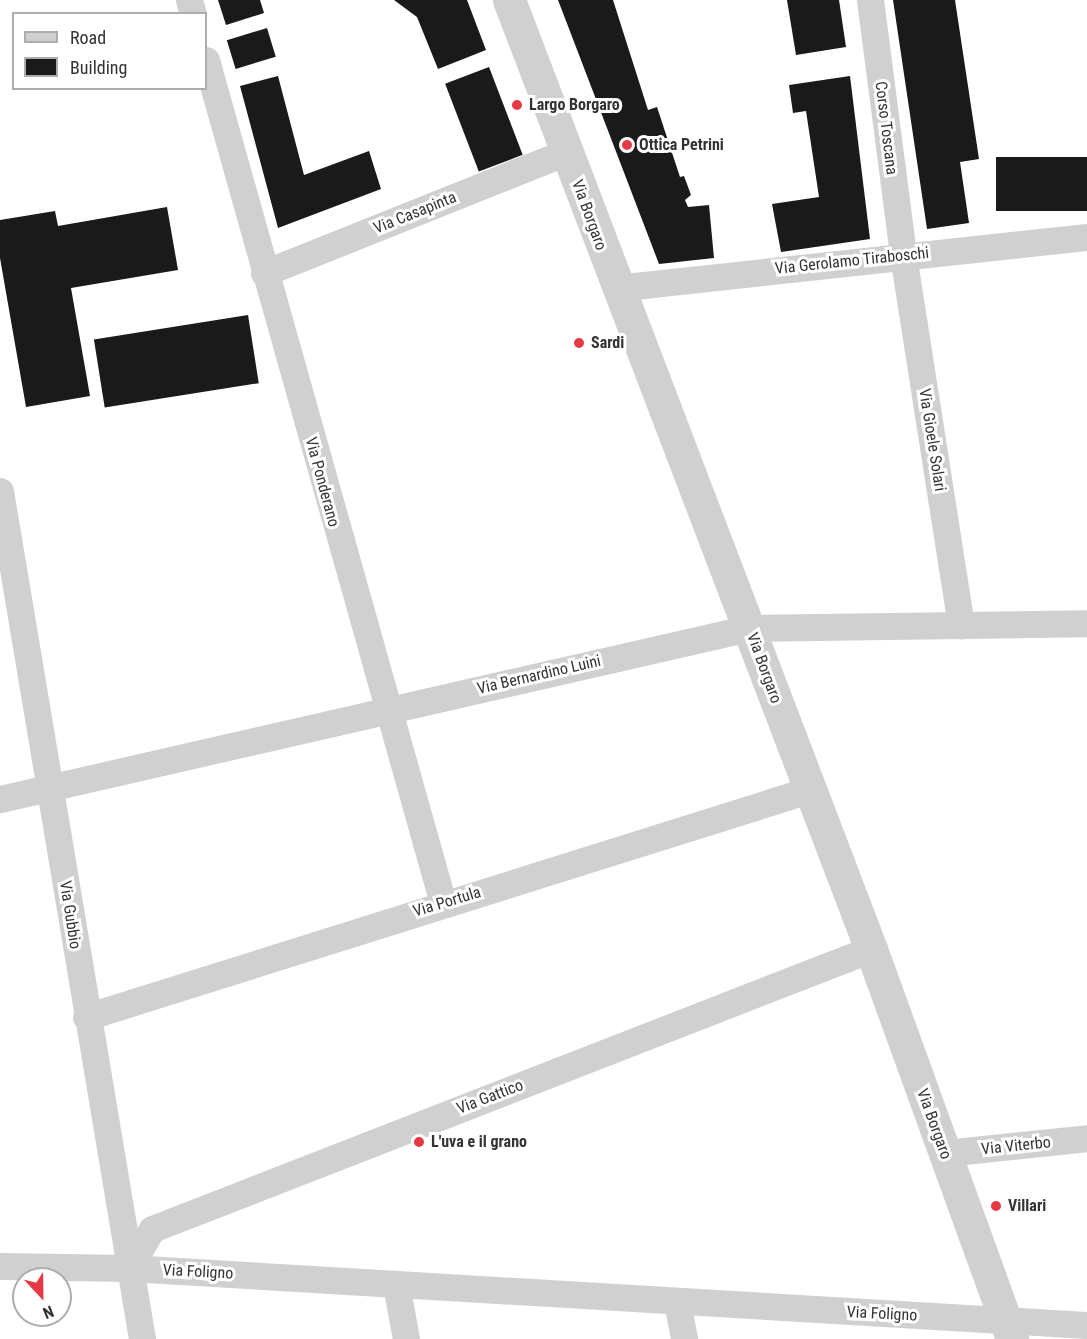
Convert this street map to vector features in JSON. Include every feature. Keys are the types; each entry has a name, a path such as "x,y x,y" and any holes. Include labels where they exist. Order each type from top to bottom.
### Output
{"street":[{"name":"Via Borgaro","path":"509,0 616,288 749,628 871,950 945,1153 1004,1333"},
{"name":"Corso Toscana","path":"870,0 903,255"},
{"name":"Via Ponderano","path":"207,64 385,710 443,903"},
{"name":"Via Casapinta","path":"264,273 566,152"},
{"name":"Via Gerolamo Tiraboschi","path":"616,288 903,255 1087,237"},
{"name":"Via Gioele Solari","path":"903,255 961,625"},
{"name":"Via Gubbio","path":"0,491 141,1339"},
{"name":"Via Bernardino Luini","path":"0,799 749,628 1087,623"},
{"name":"Via Portula","path":"86,1017 443,903 809,790"},
{"name":"Via Gattico","path":"129,1268 152,1229 871,950"},
{"name":"Via Viterbo","path":"945,1153 1087,1137"},
{"name":"Via Foligno","path":"0,1266 129,1268 677,1302 1004,1333 1087,1325"},
{"path":"396,1284 406,1339"},
{"path":"677,1302 684,1339"}],"building":[{"path":"218,0 260,0 264,13 226,25"},
{"path":"394,0 467,0 486,50 438,69 417,17"},
{"path":"558,0 613,0 648,110 657,107 680,177 684,176 691,195 685,200 688,207 709,205 714,258 659,264"},
{"path":"787,0 839,0 846,47 796,55"},
{"path":"893,0 955,0 979,159 960,162 969,223 927,229"},
{"path":"267,28 276,57 236,69 227,40"},
{"path":"489,67 523,155 479,172 445,84"},
{"path":"278,76 304,175 369,151 381,189 278,228 240,86"},
{"path":"850,76 870,239 781,252 772,204 819,197 806,111 793,113 789,85"},
{"path":"996,157 1087,157 1087,211 996,211"},
{"path":"167,207 178,270 71,288 90,396 26,407 0,258 0,220 55,211 58,226"},
{"path":"248,315 259,383 105,408 94,339"}],"place":[{"name":"Largo Borgaro","path":"517,105"},
{"name":"Ottica Petrini","path":"627,145"},
{"name":"Sardi","path":"579,343"},
{"name":"L'uva e il grano","path":"419,1142"},
{"name":"Villari","path":"996,1206"}]}
